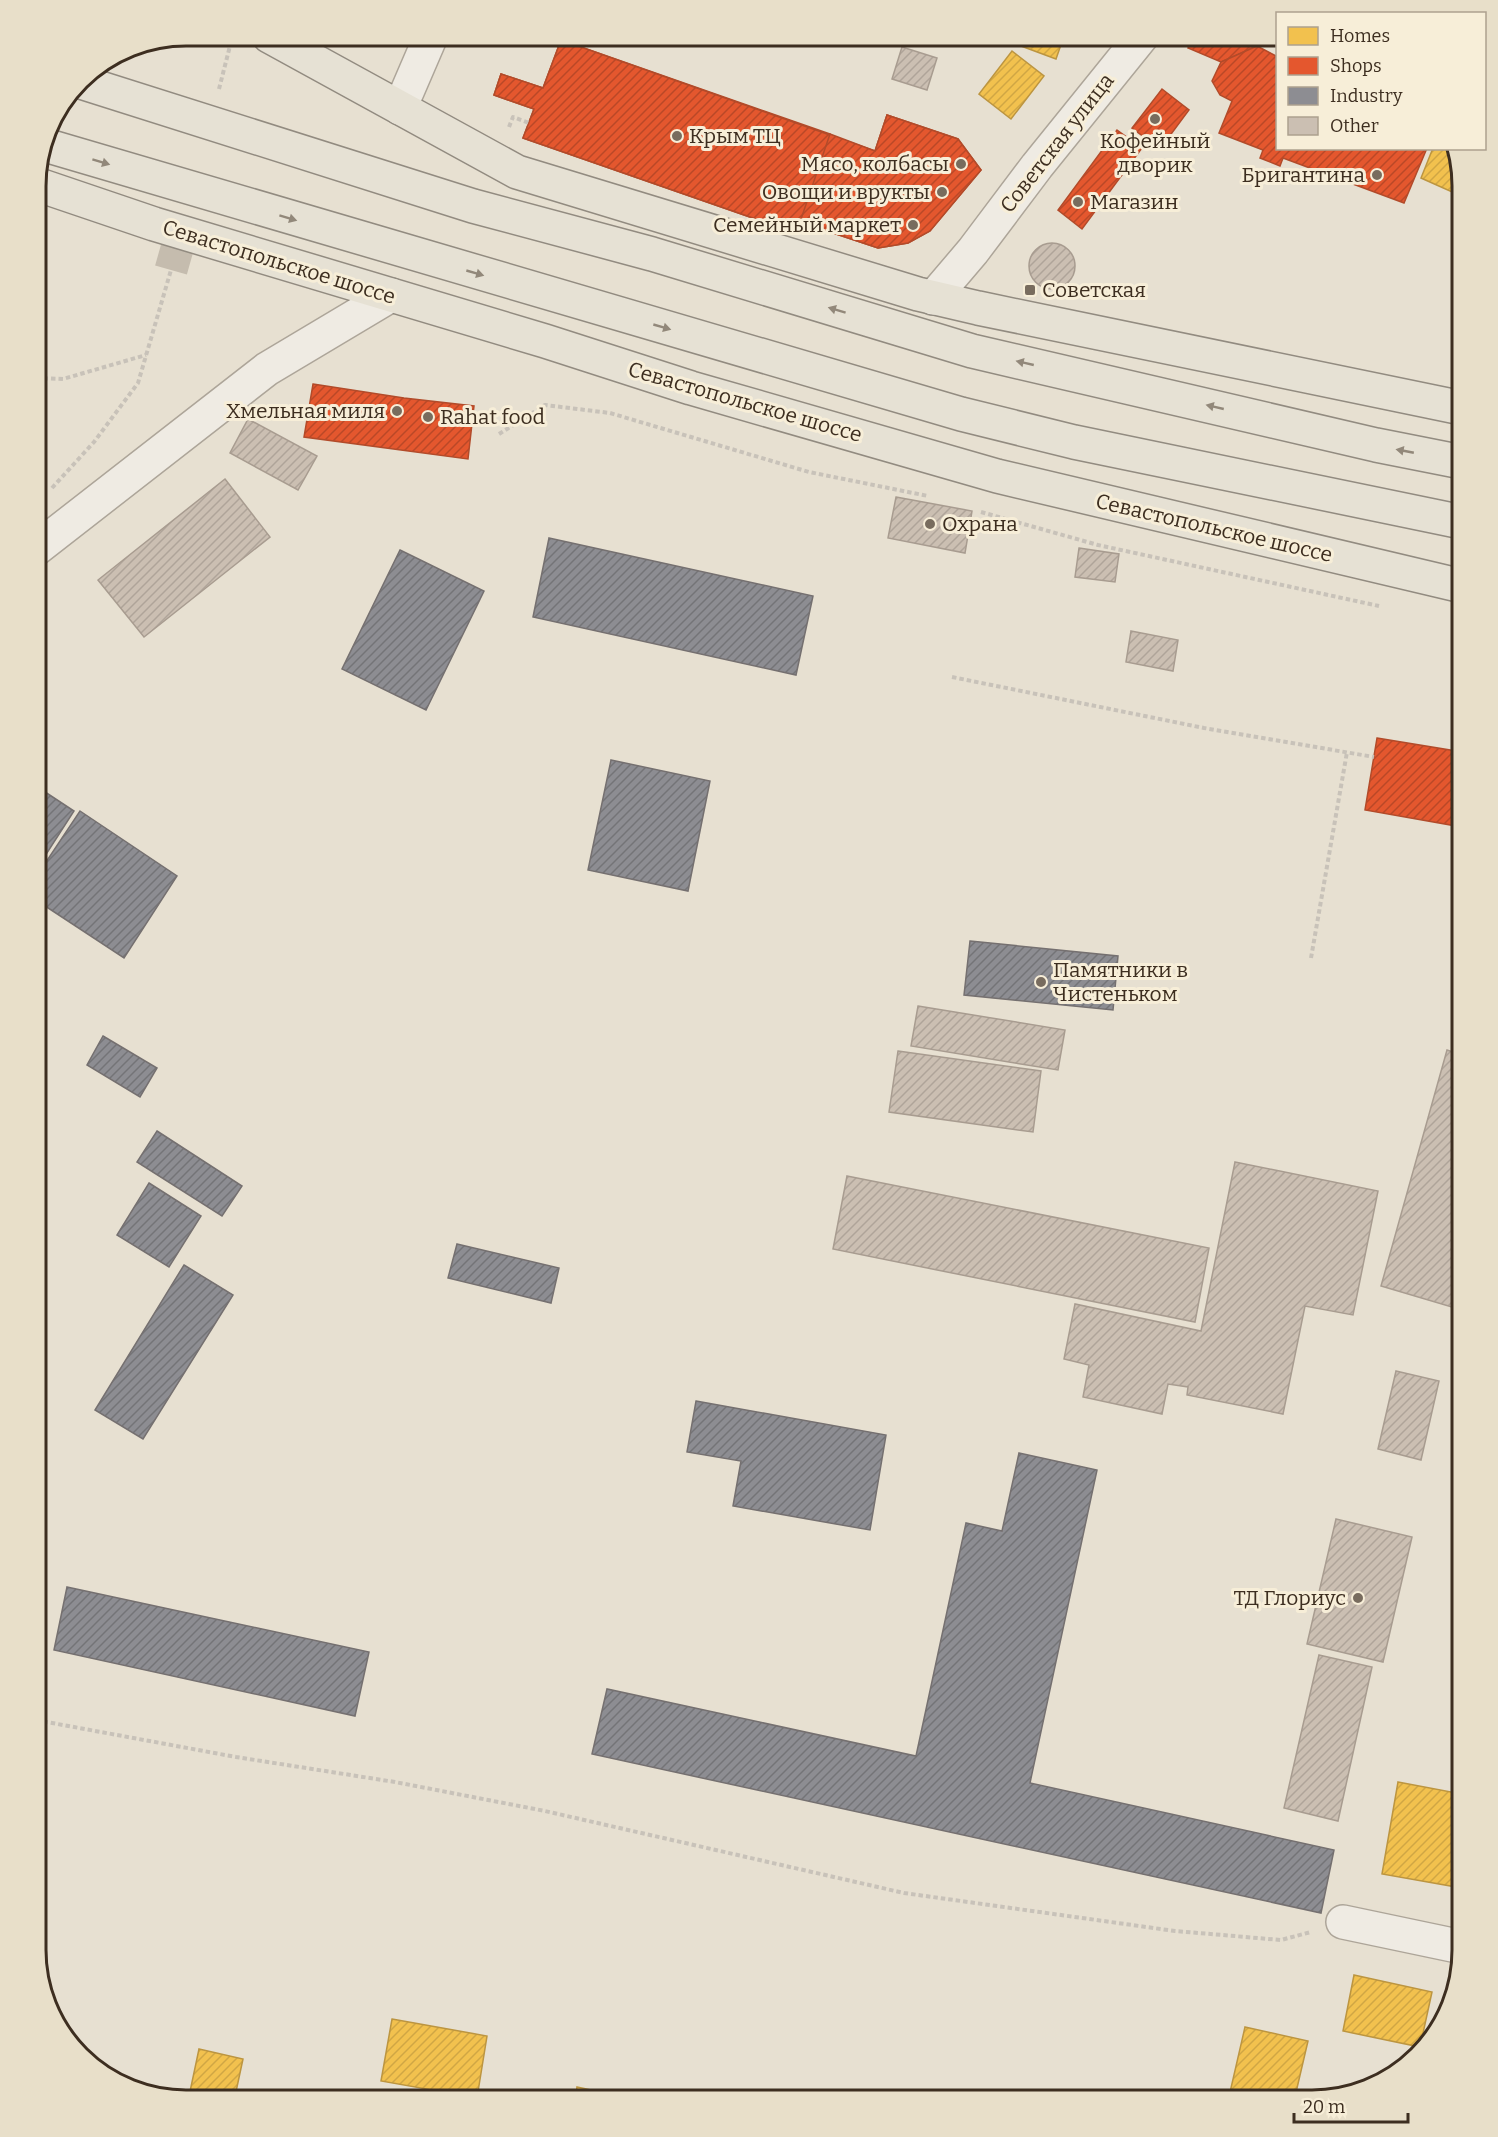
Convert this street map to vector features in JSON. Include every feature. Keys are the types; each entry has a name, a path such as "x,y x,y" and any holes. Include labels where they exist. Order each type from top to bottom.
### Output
{"main road":[{"path":"289,47 517,172 933,298 1452,406"},
{"path":"90,85 473,206 652,255 972,351 1376,446 1452,460"},
{"path":"52,147 961,414 1074,442 1452,520"},
{"name":"Севастопольское шоссе","path":"47,188 154,224 545,341 691,388 997,476 1452,584"}],"street":[{"path":"400,108 426,47"},
{"name":"Советская улица","path":"933,298 973,251 1037,166 1133,47"},
{"path":"883,284 913,279 935,272 954,264 973,251"},
{"path":"973,251 968,283 978,308"},
{"path":"335,279 342,290 344,302 343,315 336,328"},
{"path":"47,541 267,369 391,295"},
{"path":"1343,1922 1452,1945"}],"path":[{"path":"222,78 229,47"},
{"path":"51,489 94,442 138,382 171,270"},
{"path":"47,378 63,379 147,355"},
{"path":"498,434 545,405 610,413 809,472 930,497"},
{"path":"978,510 1098,545 1383,607"},
{"path":"952,677 1204,728 1374,757"},
{"path":"1311,958 1347,752"},
{"path":"46,1722 395,1782 545,1811 915,1895 1175,1931 1281,1940 1343,1922"}],"building: Homes":[{"path":"1024,47 1060,47 1056,59"},
{"path":"1012,51 1044,76 1011,119 979,94"},
{"path":"1432,150 1447,150 1452,192 1421,178"},
{"path":"1398,1782 1452,1792 1452,1886 1382,1874"},
{"path":"1354,1975 1432,1992 1423,2035 1413,2046 1343,2031"},
{"path":"392,2019 487,2036 478,2090 432,2090 381,2081"},
{"path":"1245,2027 1308,2041 1297,2090 1231,2090"},
{"path":"199,2049 243,2059 236,2090 190,2090"}],"building: Shops":[{"name":"Крым ТЦ","path":"558,47 581,47 830,134 796,233 523,138 534,109 494,95 501,74 543,88"},
{"name":"Крым ТЦ","path":"558,47 581,47 875,151 887,115 958,139 981,170 930,231 908,243 878,248 800,222 796,233 523,138 534,109 494,95 501,74 543,88"},
{"path":"1189,47 1255,47 1221,62"},
{"path":"1255,47 1276,56 1276,150 1426,150 1404,203 1283,158 1280,166 1260,158 1263,150 1219,133 1232,101 1220,95 1212,81 1221,62"},
{"path":"1162,89 1189,110 1160,149 1132,128"},
{"name":"Крым ТЦ","path":"887,115 958,139 981,170 930,231 908,243 878,248 800,222 830,134 875,151"},
{"path":"1117,130 1142,148 1082,229 1058,210"},
{"path":"313,384 474,406 468,459 304,437"},
{"path":"1377,738 1452,750 1452,825 1365,810"}],"building: Industry":[{"path":"549,538 813,596 796,675 533,617"},
{"path":"400,550 484,591 426,710 342,669"},
{"path":"611,760 710,781 688,891 588,870"},
{"path":"47,793 74,811 47,854"},
{"path":"80,811 177,876 124,958 47,907 47,861"},
{"name":"Памятники в Чистеньком","path":"970,941 1118,956 1113,1010 964,995"},
{"path":"103,1036 157,1068 140,1097 87,1065"},
{"path":"157,1131 242,1186 222,1216 137,1162"},
{"path":"149,1183 201,1216 169,1267 117,1235"},
{"path":"457,1244 559,1268 551,1303 448,1278"},
{"path":"184,1265 233,1295 143,1439 95,1410"},
{"path":"696,1401 886,1435 870,1530 733,1506 741,1461 687,1452"},
{"path":"1019,1453 1097,1470 1030,1783 1334,1850 1321,1913 592,1754 607,1689 916,1756 966,1523 1002,1531"},
{"path":"67,1587 369,1652 355,1716 54,1650"}],"building: Other":[{"path":"902,47 937,58 927,90 892,79"},
{"path":"1052,243 1068,250 1075,266 1068,282 1052,289 1036,282 1029,266 1036,250"},
{"path":"248,419 317,456 298,490 230,453"},
{"path":"225,479 270,537 144,637 98,580"},
{"name":"Охрана","path":"896,497 972,511 965,553 888,538"},
{"path":"1079,548 1119,554 1115,582 1075,577"},
{"path":"1131,631 1178,640 1173,671 1126,662"},
{"path":"918,1006 1065,1030 1058,1070 911,1046"},
{"path":"1447,1050 1452,1052 1452,1307 1381,1286"},
{"path":"898,1051 1041,1071 1033,1132 889,1112"},
{"path":"1235,1162 1378,1191 1353,1315 1305,1306 1283,1414 1187,1395 1188,1387 1168,1384 1162,1414 1083,1397 1089,1365 1064,1359 1075,1304 1201,1331"},
{"path":"847,1176 1209,1248 1195,1322 833,1249"},
{"path":"1396,1371 1439,1381 1421,1460 1378,1449"},
{"name":"ТД Глориус","path":"1336,1519 1412,1537 1383,1662 1307,1644"},
{"path":"1319,1655 1372,1667 1338,1821 1284,1808"}],"tunnel":[{"path":"171,270 180,238"}],"place":[{"name":"Кофейный дворик","path":"1155,119"},
{"name":"Крым ТЦ","path":"677,136"},
{"name":"Мясо, колбасы","path":"961,164"},
{"name":"Бригантина","path":"1377,175"},
{"name":"Овощи и врукты","path":"942,192"},
{"name":"Магазин","path":"1078,202"},
{"name":"Семейный маркет","path":"913,225"},
{"name":"Советская","path":"1030,290"},
{"name":"Хмельная миля","path":"397,411"},
{"name":"Rahat food","path":"428,417"},
{"name":"Охрана","path":"930,524"},
{"name":"Памятники в Чистеньком","path":"1041,982"},
{"name":"ТД Глориус","path":"1358,1598"}]}
